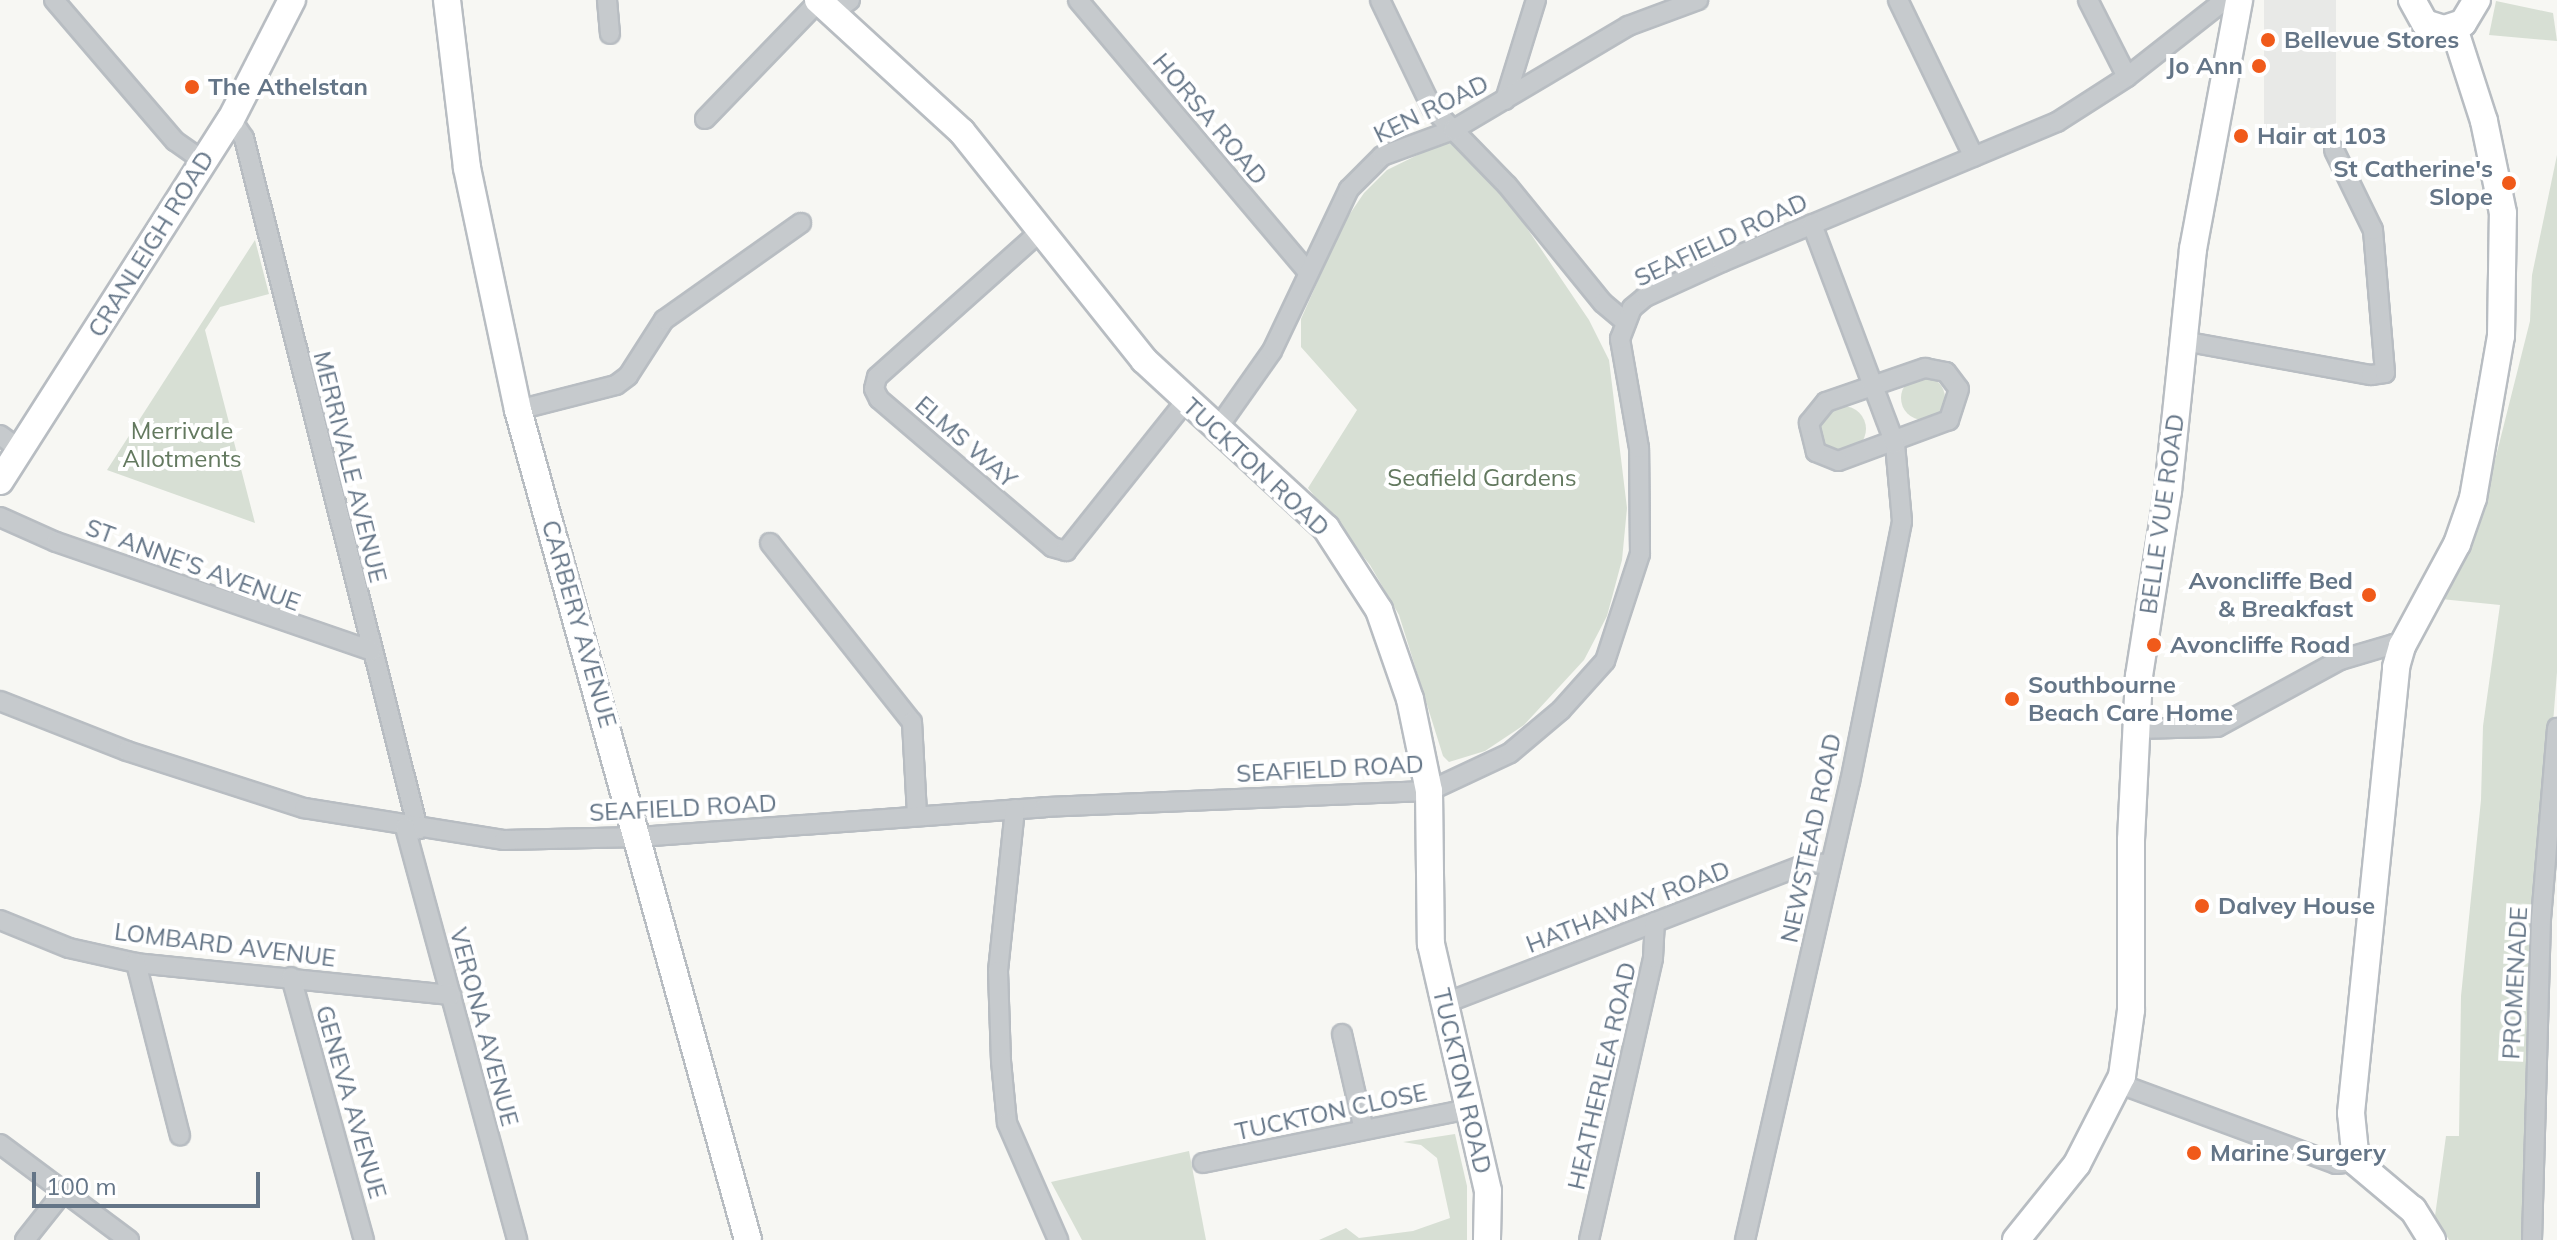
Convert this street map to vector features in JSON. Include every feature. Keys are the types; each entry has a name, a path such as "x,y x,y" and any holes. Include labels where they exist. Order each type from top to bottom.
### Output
{"street":[{"path":"54,0 175,141 204,161"},
{"name":"CRANLEIGH ROAD","path":"0,481 10,442 231,119 292,0"},
{"name":"CARBERY AVENUE","path":"447,0 467,168 518,410 639,837 748,1240"},
{"path":"607,0 610,34"},
{"name":"HORSA ROAD","path":"1078,0 1306,270"},
{"path":"1380,0 1419,87 1453,130 1507,185 1603,303 1626,322"},
{"path":"1505,100 1536,0"},
{"name":"KEN ROAD","path":"1217,429 1272,351 1306,270 1349,189 1382,156 1453,130 1628,26 1698,0"},
{"path":"1898,0 1974,157"},
{"path":"2088,0 2127,77"},
{"name":"SEAFIELD ROAD","path":"0,701 127,751 290,803 412,828 504,840 639,837 1015,809 1429,791 1510,753 1561,710 1605,661 1640,554 1643,508 1632,396 1620,339 1626,322 1645,297 2057,122 2127,77 2225,0"},
{"name":"BELLE VUE ROAD","path":"2019,1239 2077,1164 2120,1084 2131,1010 2135,729 2193,249 2239,0"},
{"path":"2412,0 2425,23 2454,28 2471,16 2477,0"},
{"path":"705,119 830,3"},
{"name":"TUCKTON ROAD","path":"830,3 962,132 1043,229 1118,328 1185,402 1297,499 1355,568 1379,610 1410,699 1429,791 1431,944 1488,1191 1487,1240"},
{"path":"2432,1240 2413,1210 2356,1162 2351,1113 2392,694 2402,646 2457,544 2473,498 2501,336 2505,273 2501,201 2484,121 2454,28"},
{"name":"MERRIVALE AVENUE","path":"231,119 244,138 372,651 412,828"},
{"path":"2183,341 2371,375 2385,373 2373,230 2334,150"},
{"path":"518,410 616,385 628,376 664,320 801,223"},
{"name":"NEWSTEAD ROAD","path":"1745,1240 1831,864 1902,521 1895,444 1812,224"},
{"name":"ELMS WAY","path":"1043,229 877,377 874,389 879,399 1052,547 1066,551 1185,402"},
{"path":"1938,368 1959,389 1949,420 1895,444 1838,461 1826,459 1810,439 1815,410 1873,386 1938,368"},
{"name":"ST ANNE'S AVENUE","path":"0,517 71,547 372,651"},
{"path":"770,543 912,722 917,815"},
{"path":"2135,729 2217,727 2256,710 2340,660 2394,644 2402,646"},
{"name":"PROMENADE","path":"2532,1240 2541,919 2557,728"},
{"path":"1015,809 998,971 1007,1123 1058,1240"},
{"name":"VERONA AVENUE","path":"412,828 451,995 517,1240"},
{"name":"HATHAWAY ROAD","path":"1443,1004 1809,863 1831,864"},
{"name":"LOMBARD AVENUE","path":"0,920 69,948 136,963 451,995"},
{"name":"HEATHERLEA ROAD","path":"1589,1240 1653,958 1655,922"},
{"path":"136,963 180,1135"},
{"name":"GENEVA AVENUE","path":"291,977 364,1240"},
{"path":"1342,1034 1364,1130"},
{"path":"2120,1084 2336,1164 2356,1162"},
{"name":"TUCKTON CLOSE","path":"1203,1163 1468,1109"},
{"path":"0,1144 129,1240"},
{"path":"25,1240 64,1191"}],"shaded area":[{"path":"2264,0 2336,0 2336,128 2264,128"}],"green space":[{"path":"2496,1 2553,13 2557,41 2489,35"},
{"name":"Seafield Gardens","path":"1452,138 1518,215 1589,320 1609,360 1627,508 1622,560 1607,616 1584,660 1524,725 1485,751 1449,762 1443,756 1399,615 1370,565 1308,488 1357,410 1301,347 1301,319 1343,224 1364,193 1387,170"},
{"path":"2557,155 2557,672 2527,1057 2523,1240 2449,1240 2435,1216 2446,1136 2459,1136 2461,996 2481,800 2483,726 2500,605 2441,599 2477,529 2490,480 2530,321 2532,275"},
{"name":"Merrivale Allotments","path":"255,240 269,294 220,307 205,330 255,523 107,470"},
{"path":"1923,376 1939,382 1945,398 1939,414 1923,420 1907,414 1901,398 1907,382"},
{"path":"1843,406 1859,413 1866,429 1859,445 1843,452 1827,445 1820,429 1827,413"},
{"path":"1455,1134 1467,1186 1467,1240 1319,1240 1346,1228 1359,1238 1413,1231 1450,1218 1437,1158 1421,1145 1403,1142"},
{"path":"1189,1151 1206,1240 1082,1240 1051,1182"}],"place":[{"name":"Bellevue Stores","path":"2268,40"},
{"name":"Jo Ann","path":"2259,66"},
{"name":"The Athelstan","path":"192,87"},
{"name":"Hair at 103","path":"2241,136"},
{"name":"St Catherine's Slope","path":"2509,183"},
{"name":"Avoncliffe Bed & Breakfast","path":"2369,595"},
{"name":"Avoncliffe Road","path":"2154,645"},
{"name":"Southbourne Beach Care Home","path":"2012,699"},
{"name":"Dalvey House","path":"2202,906"},
{"name":"Marine Surgery","path":"2194,1153"}]}
